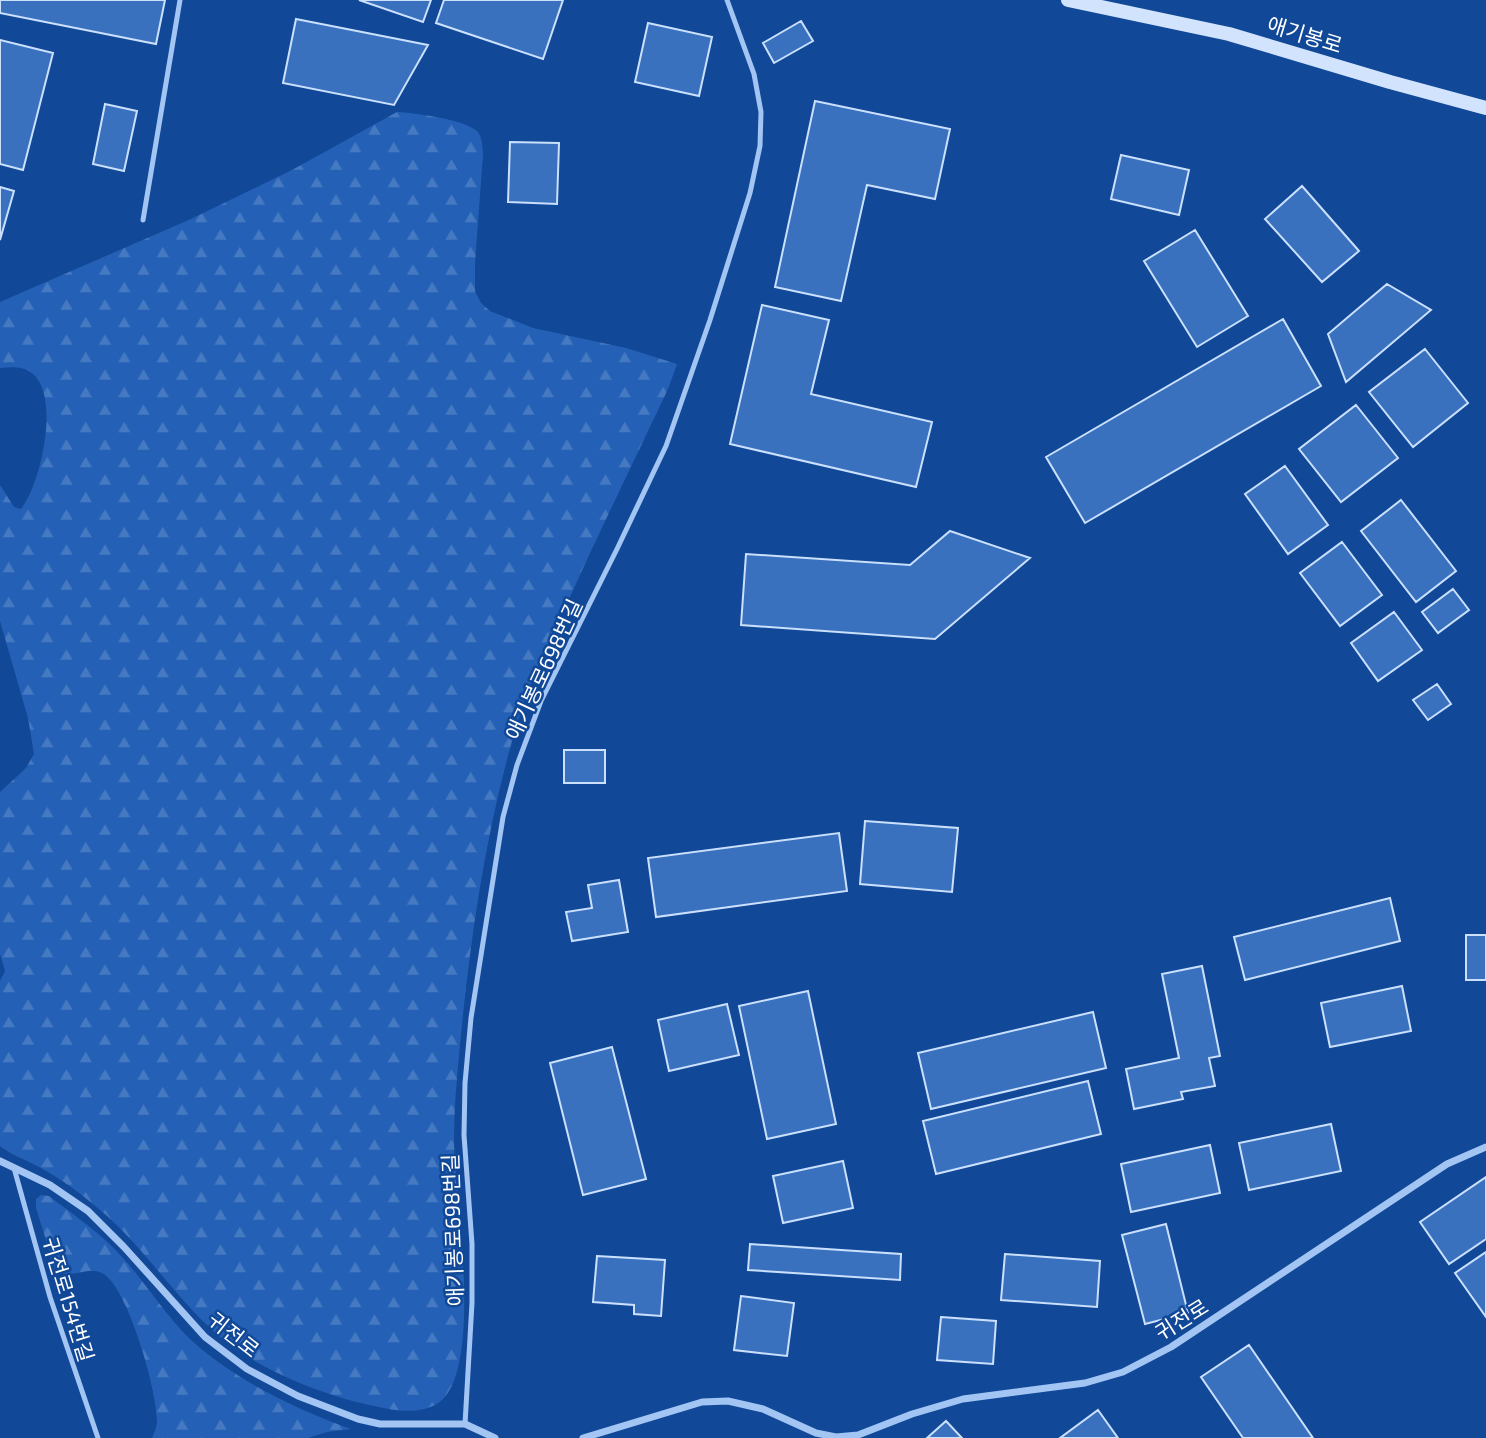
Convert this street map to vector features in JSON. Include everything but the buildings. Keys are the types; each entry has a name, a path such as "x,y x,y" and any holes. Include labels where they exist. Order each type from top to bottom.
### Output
{"main road":[{"name":"애기봉로","path":"1068,0 1229,34 1390,82 1486,107"}],"street":[{"name":"귀전로","path":"583,1438 702,1402 728,1401 763,1409 816,1433 836,1437 859,1436 912,1414 963,1399 1072,1385 1123,1372 1171,1348 1447,1164 1486,1147"},
{"name":"귀전로","path":"0,1161 50,1185 88,1211 205,1338 247,1369 298,1396 358,1419 380,1424 465,1424 495,1438"}],"lane":[{"path":"143,220 180,0"},
{"name":"애기봉로698번길","path":"465,1424 472,1303 472,1244 464,1135 465,1083 471,1018 503,817 517,765 541,701 666,446 750,193 760,146 761,112 754,74 727,0"},
{"name":"귀전로154번길","path":"14,1168 50,1297 98,1438"}],"green space":[{"path":"397,112 448,119 467,125 481,137 483,154 475,291 481,303 490,311 533,328 626,348 677,364 668,389 541,661 522,708 505,767 478,900 456,1086 454,1142 464,1283 464,1324 460,1360 450,1389 435,1405 409,1411 373,1406 324,1392 282,1375 243,1353 225,1341 196,1314 106,1215 45,1170 0,1146 0,981 5,971 0,954 0,792 26,768 34,754 28,718 0,621 0,485 14,507 21,509 41,461 47,420 41,384 32,373 21,368 0,368 0,302 191,219 292,170"},
{"path":"41,1195 49,1196 115,1249 189,1338 217,1361 272,1395 351,1429 308,1438 152,1438 157,1423 152,1389 140,1342 122,1298 112,1282 102,1273 90,1271 66,1274 55,1269 36,1208 36,1199"}]}
